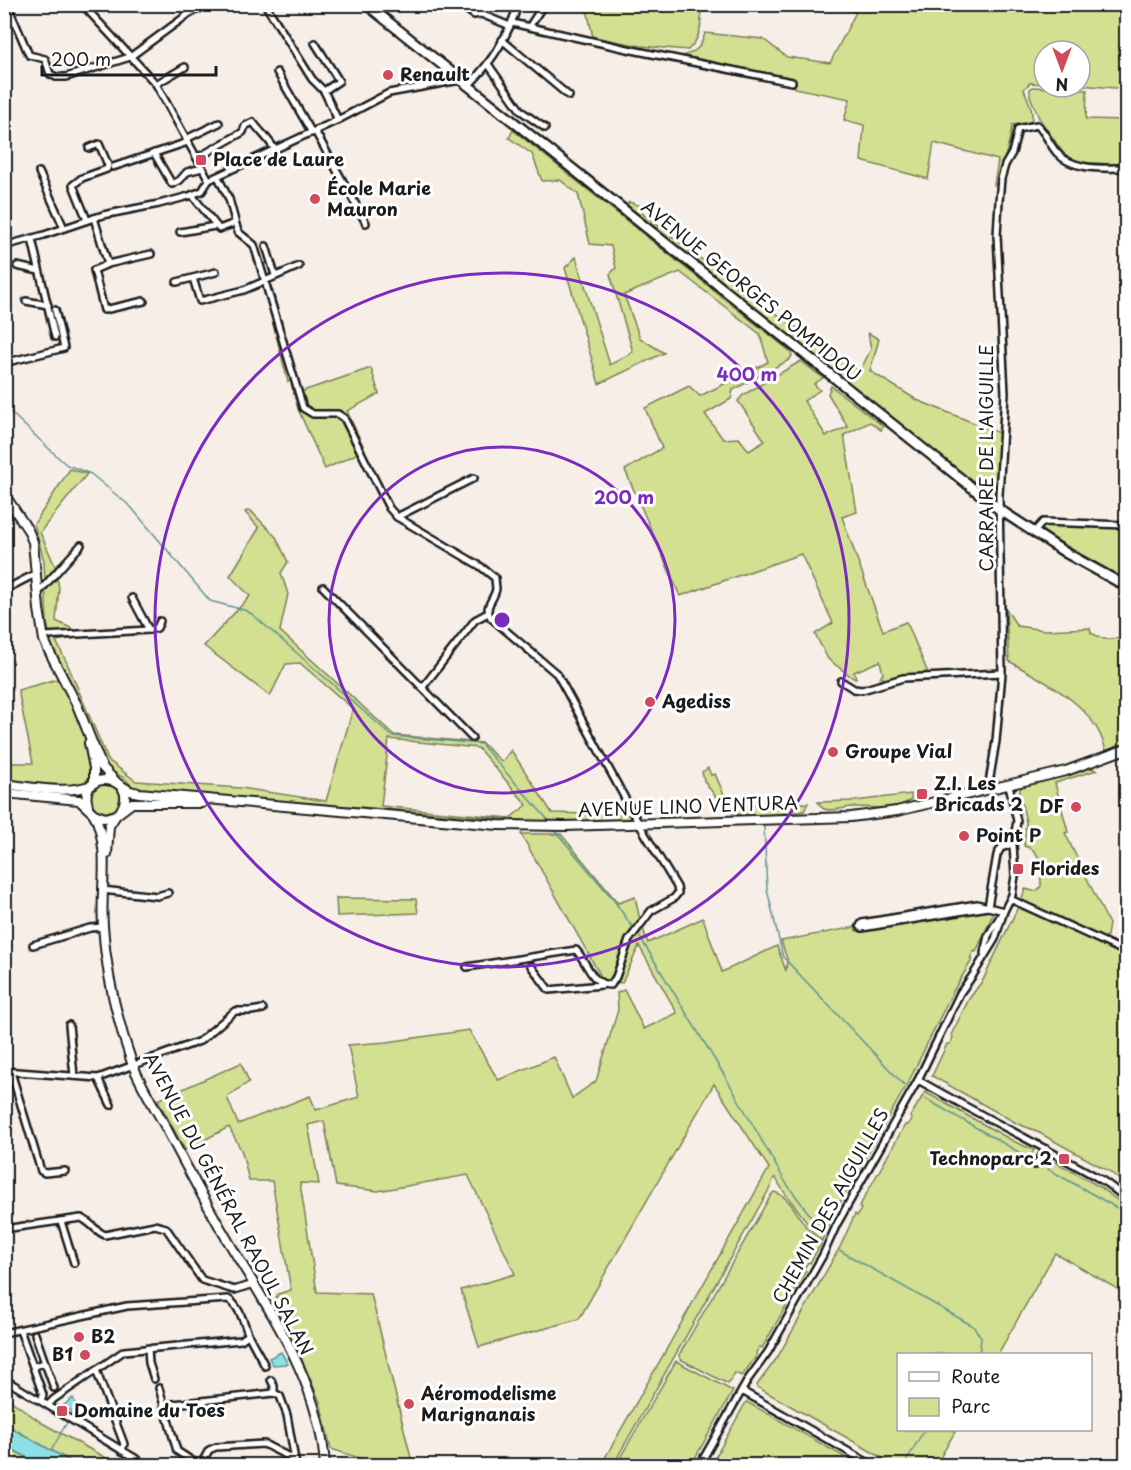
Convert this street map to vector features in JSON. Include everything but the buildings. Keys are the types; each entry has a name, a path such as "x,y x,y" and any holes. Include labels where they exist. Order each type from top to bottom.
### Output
{"main road":[{"name":"AVENUE GEORGES POMPIDOU","path":"366,4 1000,510 1066,553 1126,586"},
{"path":"4,494 28,530 33,542 44,636 49,651 86,726 102,767 119,784 124,795 123,806 110,826 105,860"},
{"path":"86,726 94,768 93,784 86,795 88,807"},
{"name":"AVENUE LINO VENTURA","path":"119,784 139,793 498,825 639,824 876,815 923,806 1066,771 1126,749"},
{"path":"4,784 71,790 106,779 119,784"},
{"path":"4,793 82,801 94,814 105,818 118,813"},
{"name":"AVENUE LINO VENTURA","path":"118,813 132,803 243,803"},
{"name":"AVENUE DU GÉNÉRAL RAOUL SALAN","path":"94,814 102,830 105,860 102,890 103,927 120,1022 133,1065 304,1376 324,1444 326,1466"}],"street":[{"path":"7,4 28,55 45,59 50,74 56,77 66,77 130,57 190,13 209,4"},
{"path":"82,4 156,84 209,180"},
{"path":"265,4 312,79 324,91 338,120"},
{"path":"468,86 488,64 511,24 518,4"},
{"path":"529,27 544,4"},
{"path":"463,7 474,15 481,14 511,24 792,82"},
{"path":"502,40 569,96"},
{"path":"315,43 339,81 324,91"},
{"path":"488,64 521,111 545,128"},
{"path":"156,84 185,67"},
{"path":"277,72 366,223"},
{"path":"4,246 94,218 192,195 202,191 209,180 338,120 389,93 460,80"},
{"path":"197,158 243,132 245,126 253,122 269,139 275,150"},
{"path":"113,167 187,141 219,123"},
{"name":"CARRAIRE DE L'AIGUILLE","path":"988,789 996,741 1002,673 1000,510 1005,393 998,235 1001,179 1012,153 1017,129 1037,125 1045,132 1056,152 1064,159 1079,165 1126,168"},
{"path":"87,220 73,186 82,178 107,169 108,165 99,144 89,148"},
{"path":"154,153 172,184 188,172 202,168"},
{"path":"39,172 64,228"},
{"path":"218,177 229,199 238,232 254,245 303,408 313,414 338,414 344,418 389,508 397,517 480,566 495,578 496,588 487,608 488,613 556,674 639,824 677,887 678,893 674,898 651,911 629,940 616,978 611,985 549,990 531,966"},
{"path":"192,195 205,213 208,213 215,226"},
{"path":"94,218 108,264"},
{"path":"180,232 215,226 223,228 235,223"},
{"path":"32,238 55,337"},
{"path":"266,246 275,275"},
{"path":"144,301 104,310 94,270 108,264 151,254"},
{"path":"16,266 39,271"},
{"path":"193,278 200,301 244,290 299,266"},
{"path":"177,282 216,272"},
{"path":"26,301 48,305"},
{"path":"4,363 64,348 55,310"},
{"path":"397,517 474,478"},
{"path":"1034,532 1043,522 1126,525"},
{"path":"38,593 81,545"},
{"path":"4,590 37,573"},
{"path":"323,587 472,738"},
{"path":"132,598 149,630"},
{"path":"423,687 475,620 488,613"},
{"path":"44,636 149,630 157,628 160,621"},
{"path":"841,681 854,689 862,690 903,678 1002,673"},
{"path":"988,907 862,928 860,926 862,923 977,904 1004,910 1015,882 1013,844 1017,821 1009,785"},
{"path":"988,907 996,855 1001,848 1013,844"},
{"path":"102,890 157,896 168,893"},
{"path":"1010,899 1126,952"},
{"name":"CHEMIN DES AIGUILLES","path":"699,1466 741,1390 768,1352 826,1250 837,1224 918,1080 960,993 995,939 1004,910"},
{"path":"33,945 90,928 103,927"},
{"path":"467,967 576,950 583,957 595,980 603,985"},
{"path":"65,1171 45,1173 42,1171 8,1071 98,1078 200,1041 235,1011 262,1009"},
{"path":"69,1025 74,1076"},
{"path":"98,1078 111,1106"},
{"path":"918,1080 1104,1181 1126,1198"},
{"path":"1035,1166 1047,1149"},
{"path":"4,1229 81,1218 89,1222 100,1233 105,1234 161,1225 166,1228 198,1277 206,1283 234,1290 254,1284"},
{"path":"61,1221 74,1263"},
{"path":"4,1333 127,1306 225,1299 234,1303 265,1366"},
{"path":"20,1330 43,1395 41,1401"},
{"path":"35,1334 54,1388"},
{"path":"48,1406 54,1399 124,1351 241,1340 248,1335"},
{"path":"148,1348 149,1363 154,1379"},
{"path":"34,1366 45,1363"},
{"path":"96,1370 124,1445 122,1451"},
{"path":"4,1379 148,1466"},
{"path":"271,1380 274,1393"},
{"path":"159,1388 177,1451 200,1466 209,1450 216,1447 264,1444 295,1463"},
{"path":"741,1390 874,1466"},
{"path":"164,1404 274,1393 280,1396 287,1415 295,1463"}],"green space":[{"path":"586,5 700,5 700,29 696,40 688,50 641,46 593,37"},
{"path":"834,5 1126,5 1126,89 1092,86 1092,39 1032,39 1032,83 1024,89 1031,109 1031,122 1012,125 998,184 994,185 998,160 934,143 928,179 861,161 864,125 844,120 850,99 795,88 792,78 682,56 698,48 705,33 763,39 787,57 830,63 856,12"},
{"path":"1032,88 1032,99 1087,99 1086,119 1126,120 1126,164 1086,163 1066,157 1039,118 1030,96"},
{"path":"513,130 791,352 792,356 789,360 733,390 731,399 705,414 723,439 739,438 749,451 765,441 738,401 743,395 801,361 823,378 814,384 820,390 804,401 826,436 848,427 828,394 831,386 883,426 881,430 870,422 844,435 857,512 842,517 883,631 906,622 928,673 885,679 880,677 883,674 880,661 854,672 856,678 853,678 828,659 815,634 833,623 801,554 680,596 625,470 662,448 645,408 689,386 700,396 768,362 760,334 680,272 624,295 640,338 664,353 599,384 565,268 576,257 610,365 633,352 610,274 616,268 611,246 590,244 578,194 560,180 542,181 532,154 509,138"},
{"path":"629,202 641,206 643,214 736,286 860,371 871,349 868,333 879,339 870,371 917,400 999,433 996,498 990,497 630,209 627,205"},
{"path":"270,282 298,378 288,382 263,285"},
{"path":"371,368 379,394 347,411 365,450 325,469 298,409 294,394"},
{"path":"70,469 87,474 40,532 55,566 59,588 56,621 75,630 77,638 56,641 108,760 136,781 241,788 326,801 353,709 300,663 286,664 270,696 204,646 250,596 230,576 259,528 245,512 250,510 276,537 288,562 281,573 288,594 280,631 394,735 482,743 502,762 511,750 552,813 629,815 632,818 629,821 544,822 135,789 106,765 80,700 52,646 47,623 44,561 34,524","holes":["389,739 478,748 527,805 510,818 381,806"]},
{"path":"1047,526 1126,528 1126,580 1042,532 1042,528"},
{"path":"1006,609 1017,626 1044,630 1090,628 1091,633 1104,639 1126,638 1126,743 1106,751 1092,720 1080,708 1053,687 1009,661"},
{"path":"58,679 76,714 87,745 90,771 87,780 74,786 5,781 5,763 33,763 18,690"},
{"path":"708,768 711,775 715,774 729,806 808,803 804,811 767,815 733,814 724,808 704,781 702,772"},
{"path":"1091,768 1097,770 1055,783 1068,832 1065,833 1109,924 1107,936 1103,938 1021,901 1025,889 1033,891 1038,890 1041,886 1038,856 1030,848 1024,846 1026,822 1021,800 1018,801 1020,789 1023,785"},
{"path":"106,783 117,787 121,798 117,809 106,813 95,809 91,798 95,787"},
{"path":"911,794 911,800 890,807 828,810 822,808 818,802 855,801"},
{"path":"521,834 561,834 618,903 635,897 648,943 703,918 722,972 777,946 786,971 787,959 781,941 855,927 856,931 988,909 994,912 976,952 974,951 970,959 972,960 952,993 909,1081 829,1222 822,1241 774,1178 613,1465 601,1465 769,1168 714,1084 579,1319 479,1347 461,1290 515,1274 468,1175 378,1191 336,1186 324,1121 308,1125 319,1184 300,1183 317,1292 371,1294 413,1466 381,1465 331,1449 320,1402 300,1355 272,1305 278,1294 291,1290 272,1181 249,1181 242,1152 229,1127 185,1150 158,1100 241,1063 249,1082 227,1097 238,1124 310,1096 316,1110 359,1097 348,1045 387,1042 469,1030 498,1080 554,1057 572,1098 596,1081 618,1010 617,993 624,990 644,1029 677,1013 639,946 622,983 603,980"},
{"path":"336,898 416,899 418,913 337,916"},
{"path":"1018,907 1126,955 1126,1185 1109,1171 932,1076 947,1044 950,1044 953,1037 951,1035 969,999 983,980"},
{"path":"925,1092 1015,1142 1034,1150 1028,1162 1043,1168 1048,1158 1100,1187 1126,1207 1126,1294 1055,1253 999,1353 897,1353 897,1431 955,1431 936,1465 895,1465 757,1387 777,1358 840,1247 855,1214 857,1216 861,1209 859,1207 905,1125 908,1125 912,1119 910,1117"},
{"path":"774,1192 787,1200 809,1232 821,1244 804,1269 806,1271 762,1348 759,1347 757,1355 742,1376 735,1373 728,1384 680,1359 679,1355"},
{"path":"676,1361 733,1391 691,1465 616,1465"},
{"path":"4,1394 42,1423 119,1465 77,1465 5,1424"},
{"path":"747,1402 859,1465 711,1465"},
{"path":"4,1445 40,1465 5,1465"}],"water":[{"path":"281,1352 288,1364 273,1365 269,1358"},
{"path":"73,1398 82,1417 81,1418 63,1406"},
{"path":"4,1424 77,1465 40,1465 5,1445"}],"waterway":[{"path":"4,406 67,465 91,474 131,507 210,601 252,614 392,736 481,744 549,821"},
{"path":"764,827 767,889 783,957 905,1086"},
{"path":"556,832 613,899 633,928"},
{"path":"638,934 729,1083 786,1183 822,1231"},
{"path":"926,1099 1029,1158"},
{"path":"1048,1169 1126,1213"},
{"path":"839,1250 973,1326 981,1337 980,1349 977,1353"},
{"path":"5,1383 33,1401"},
{"path":"44,1408 139,1466"},
{"path":"51,1451 66,1424"},
{"path":"904,1465 923,1431"}],"place":[{"name":"Renault","path":"388,75"},
{"name":"Place de Laure","path":"201,160"},
{"name":"École Marie Mauron","path":"315,199"},
{"name":"Agediss","path":"650,702"},
{"name":"Groupe Vial","path":"833,752"},
{"name":"Z.I. Les Bricads 2","path":"922,794"},
{"name":"DF","path":"1076,807"},
{"name":"Point P","path":"964,836"},
{"name":"Florides","path":"1018,869"},
{"name":"Technoparc 2","path":"1064,1159"},
{"name":"B2","path":"79,1337"},
{"name":"B1","path":"85,1355"},
{"name":"Aéromodelisme Marignanais","path":"409,1404"},
{"name":"Domaine du Toes","path":"62,1411"}]}
